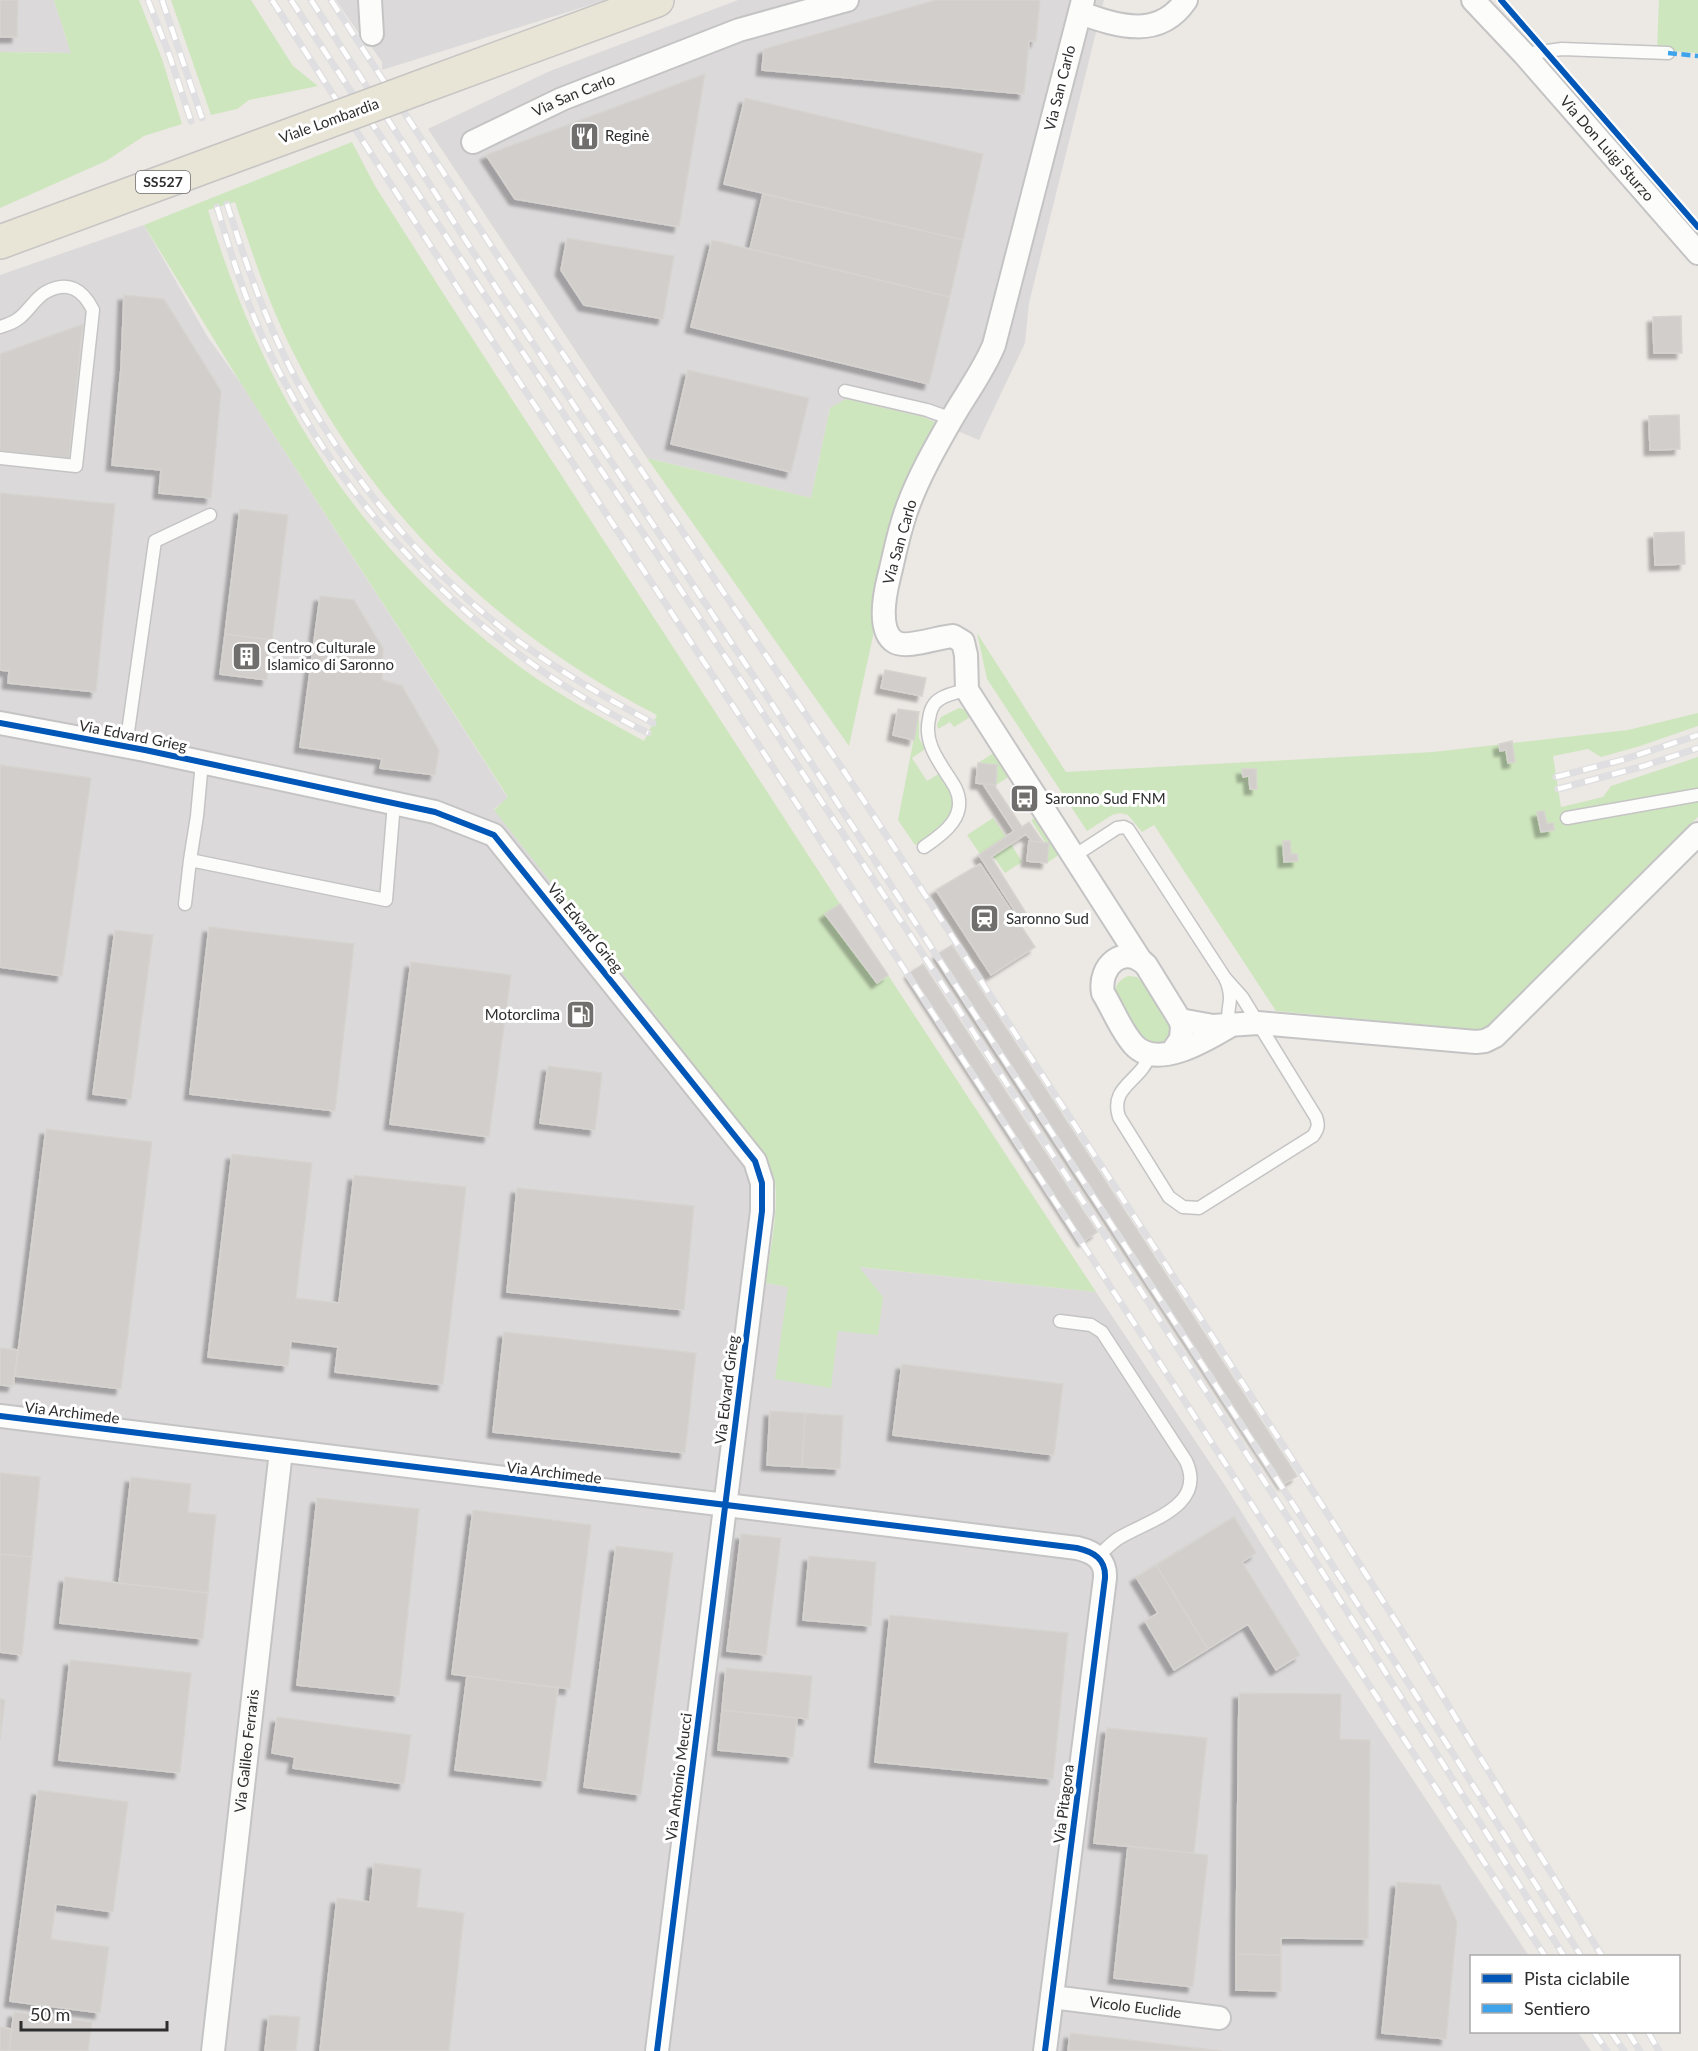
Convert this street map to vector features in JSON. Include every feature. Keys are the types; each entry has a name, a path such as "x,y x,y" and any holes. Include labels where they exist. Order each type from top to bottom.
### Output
{"main road":[{"name":"Viale Lombardia","path":"0,242 657,0"}],"street":[{"path":"370,0 372,34"},
{"name":"Via San Carlo","path":"473,142 562,99 728,34 847,0"},
{"path":"1081,6 1106,22 1131,27 1149,26 1158,24 1175,14 1186,0"},
{"path":"1458,0 1488,21 1519,49"},
{"path":"1473,0 1519,49"},
{"name":"Via San Carlo","path":"967,690 965,647 960,638 947,636 902,644 891,638 887,632 884,613 887,586 907,507 922,472 951,419 979,376 994,345 1081,6"},
{"name":"Via Don Luigi Sturzo","path":"1519,49 1698,253"},
{"path":"967,690 1180,1020 1181,1039 1161,1053"},
{"name":"Via Edvard Grieg","path":"0,723 126,746 435,812 494,835 749,1152 760,1171 762,1211 725,1506"},
{"path":"1180,1020 1200,1025 1234,1023 1485,1041 1495,1036 1698,834"},
{"path":"1119,924 1110,963 1104,971 1101,984 1103,993 1134,1045 1161,1053 1207,1040 1234,1023"},
{"path":"1110,963 1124,957 1139,958"},
{"name":"Via Archimede","path":"0,1416 1077,1548 1100,1558"},
{"name":"Via Galileo Ferraris","path":"213,2051 281,1451"},
{"name":"Via Antonio Meucci","path":"657,2051 725,1506"},
{"name":"Via Pitagora","path":"1045,2051 1105,1578 1105,1566 1100,1558"},
{"name":"Vicolo Euclide","path":"1052,1996 1219,2019"}],"lane":[{"path":"1519,49 1668,53"},
{"path":"0,327 17,320 46,293 59,288 71,288 82,293 93,310 76,466 0,458"},
{"path":"845,391 927,410 951,419"},
{"path":"126,746 154,541 210,515"},
{"path":"924,847 951,826 956,817 958,805 958,792 928,740 927,726 930,712 941,698 967,690"},
{"path":"185,904 202,762"},
{"path":"1567,818 1698,795"},
{"path":"190,860 386,900 394,803"},
{"path":"1074,856 1118,828 1128,829 1225,978 1239,991 1234,1023"},
{"path":"1161,1053 1120,1092 1117,1109 1119,1117 1169,1197 1183,1207 1199,1208 1313,1136 1318,1124 1316,1117 1234,1023 1225,978"},
{"path":"1060,1320 1092,1325 1102,1332 1186,1461 1191,1477 1188,1493 1179,1505 1118,1539 1100,1558"}],"shaded area":[{"path":"0,0 54,0 71,53 0,52"},
{"path":"336,0 606,0 382,70 382,62"},
{"path":"738,0 1104,0 1029,303 1025,343 979,440 923,417 830,408 811,498 647,458 428,129 550,71"},
{"path":"144,225 207,336 240,382 508,798 494,809 760,1148 771,1166 775,1184 775,1205 766,1283 788,1287 838,1331 858,1267 1096,1292 1226,1487 1323,1643 1528,1955 1470,1955 1470,2033 1579,2033 1591,2051 0,2051 0,275"}],"green space":[{"path":"54,0 139,0 162,59 182,124 144,136 106,161 0,208 0,52 71,53"},
{"path":"171,0 251,0 293,66 318,86 249,100 237,109 211,115"},
{"path":"1659,0 1698,0 1698,53 1657,50"},
{"path":"352,142 375,186 450,304 840,904 825,915 877,983 888,975 1096,1292 859,1267 883,1297 878,1335 838,1331 831,1388 775,1379 788,1287 766,1283 776,1194 773,1174 765,1156 494,810 508,797 240,382 144,225","holes":["235,202 283,332 324,409 360,464 400,515 444,562 492,606 544,646 599,682 657,715 644,741 567,698 523,669 466,623 414,574 368,522 326,466 290,408 259,345 231,279 208,210"]},
{"path":"846,399 923,417 937,423 905,481 894,512 873,601 873,636 849,746 647,458 811,498 830,408"},
{"path":"977,633 1066,772 1433,752 1628,730 1698,713 1698,726 1640,746 1601,757 1588,749 1553,756 1561,807 1603,797 1611,786 1698,757 1698,817 1487,1028 1477,1030 1276,1011 1154,825 1142,832 1128,815 1120,813 1112,815 1087,831 987,679"},
{"path":"959,708 968,710 972,716 954,727 950,722 938,729 937,724 941,717"},
{"path":"919,712 919,738 925,749 912,758 927,781 940,773 948,787 953,808 945,824 915,845 898,820"},
{"path":"995,752 1010,776 996,785 997,765 978,763"},
{"path":"1036,817 1060,854 1047,863 1048,843 1045,842 1031,820"},
{"path":"993,818 1006,837 980,854 967,835"},
{"path":"1011,844 1022,862 1005,873 993,856"},
{"path":"1128,976 1137,977 1143,983 1170,1027 1172,1031 1167,1046 1143,1043 1115,995 1118,983"}],"building":[{"path":"0,0 18,0 17,37 0,37"},
{"path":"936,0 1040,0 1036,41 1029,41 1024,94 762,70 764,49"},
{"path":"705,74 679,227 515,199 486,155"},
{"path":"745,98 983,154 963,240 724,184"},
{"path":"763,194 963,240 950,297 750,249"},
{"path":"567,238 674,256 663,319 584,305 561,270"},
{"path":"712,240 950,297 929,384 691,327"},
{"path":"124,295 164,299 221,391 211,498 159,493 161,470 112,465 121,368"},
{"path":"1681,316 1682,353 1654,353 1653,317"},
{"path":"83,324 69,458 0,451 0,354"},
{"path":"688,370 809,398 791,472 671,444"},
{"path":"1679,415 1680,449 1650,450 1649,416"},
{"path":"0,493 115,504 96,692 8,683 9,671 0,670"},
{"path":"240,509 288,515 272,640 225,634"},
{"path":"1684,532 1685,564 1655,565 1654,533"},
{"path":"320,596 354,600 383,648 382,680 402,686 439,750 435,775 380,768 382,759 300,747"},
{"name":"Centro Culturale Islamico di Saronno","path":"225,634 272,640 267,680 220,674"},
{"path":"885,670 926,678 922,696 881,688"},
{"path":"898,709 919,712 914,740 893,735"},
{"path":"1512,741 1515,762 1508,763 1506,750 1500,751 1499,744"},
{"path":"978,763 997,765 996,785 976,783"},
{"path":"0,765 91,778 62,976 0,967"},
{"path":"1242,769 1256,769 1257,789 1250,789 1249,776 1243,777"},
{"path":"983,784 994,785 1022,827 1029,822 1043,842 1032,841 1026,834 991,857 1029,918 1022,922 979,855 1014,831"},
{"path":"1544,811 1547,824 1553,823 1554,830 1541,832 1537,812"},
{"path":"1029,841 1049,843 1047,863 1027,861"},
{"path":"1283,841 1290,841 1291,854 1297,854 1298,861 1284,862"},
{"path":"980,864 1035,947 991,975 936,890"},
{"path":"840,904 888,975 877,983 825,914"},
{"path":"209,927 354,944 335,1111 190,1094"},
{"path":"115,930 153,935 131,1099 93,1094"},
{"path":"952,945 1297,1476 1284,1484 938,954"},
{"path":"411,962 511,975 489,1137 390,1124"},
{"path":"923,964 1097,1232 1084,1241 910,973"},
{"path":"548,1066 602,1073 595,1130 540,1123"},
{"path":"46,1129 152,1142 121,1389 15,1376"},
{"path":"232,1154 312,1163 296,1298 339,1303 354,1175 466,1187 443,1385 335,1372 338,1347 291,1341 288,1366 208,1357"},
{"path":"517,1188 694,1206 684,1310 507,1292"},
{"path":"504,1332 696,1353 685,1453 493,1432"},
{"path":"0,1348 18,1350 13,1386 0,1385"},
{"path":"902,1364 1063,1384 1054,1455 893,1435"},
{"path":"770,1411 805,1413 802,1467 767,1465"},
{"path":"805,1413 843,1416 840,1469 802,1467"},
{"path":"0,1473 40,1477 32,1557 0,1554"},
{"path":"131,1477 191,1484 188,1512 216,1515 208,1593 119,1583"},
{"path":"317,1498 419,1509 399,1696 297,1685"},
{"path":"473,1510 591,1525 570,1689 452,1674"},
{"path":"1234,1517 1256,1553 1242,1562 1300,1655 1276,1670 1248,1624 1208,1649 1156,1565"},
{"path":"741,1534 781,1538 766,1655 727,1651"},
{"path":"616,1546 673,1553 641,1795 584,1787"},
{"path":"0,1554 32,1557 22,1655 0,1652"},
{"path":"809,1556 876,1562 871,1626 803,1620"},
{"path":"1156,1565 1208,1649 1174,1670 1145,1621 1158,1613 1136,1577"},
{"path":"65,1577 208,1593 203,1639 60,1623"},
{"path":"890,1615 1068,1633 1053,1779 875,1762"},
{"path":"70,1660 191,1673 180,1773 59,1760"},
{"path":"726,1668 812,1676 808,1719 722,1710"},
{"path":"467,1676 558,1688 546,1781 455,1770"},
{"path":"1239,1693 1341,1694 1340,1739 1370,1740 1368,1939 1281,1938 1281,1955 1236,1954"},
{"path":"0,1699 5,1700 0,1740"},
{"path":"722,1710 797,1718 793,1757 718,1750"},
{"path":"277,1717 411,1735 404,1784 293,1768 295,1757 272,1753"},
{"path":"1107,1728 1207,1738 1194,1853 1094,1843"},
{"path":"38,1790 128,1802 113,1912 56,1904 51,1939 109,1947 100,2013 10,2001"},
{"path":"1128,1846 1208,1855 1193,1987 1114,1978"},
{"path":"374,1863 421,1869 417,1907 464,1913 449,2051 320,2051 337,1898 370,1902"},
{"path":"1397,1882 1440,1885 1457,1922 1446,2039 1382,2033"},
{"path":"1236,1954 1281,1955 1281,1991 1236,1990"},
{"path":"14,2012 92,2022 88,2051 9,2051"},
{"path":"269,2015 300,2017 296,2051 265,2051"},
{"path":"0,2027 12,2029 9,2051 0,2051"},
{"path":"1070,2033 1222,2051 1068,2051"}],"railway":[{"path":"148,0 191,121"},
{"path":"162,0 202,118"},
{"path":"272,0 1544,1955"},
{"path":"291,0 913,939 1292,1524 1563,1955"},
{"path":"311,0 497,289 831,793 1302,1518 1580,1955"},
{"path":"331,0 514,281 864,801 1322,1505 1421,1661 1601,1955"},
{"path":"227,204 258,294 297,381 342,454 394,522 452,584 517,640 584,684 653,723"},
{"path":"217,207 241,282 271,355 303,415 340,472 382,526 428,576 478,622 531,663 588,701 648,733"},
{"path":"1556,777 1622,760 1698,735"},
{"path":"1558,789 1644,766 1698,748"},
{"path":"1595,2033 1607,2051"},
{"path":"1612,2033 1624,2051"},
{"path":"1629,2033 1640,2051"},
{"path":"1649,2033 1659,2051"}],"marked path":[{"path":"1668,53 1698,56"}],"cycle path":[{"path":"1501,0 1698,227"},
{"path":"0,723 145,750 435,812 494,835 755,1161 762,1183 762,1211 657,2051"},
{"path":"0,1416 1077,1548 1094,1554 1101,1561 1105,1578 1045,2051"}],"place":[{"name":"Reginè","path":"584,136"},
{"name":"Centro Culturale Islamico di Saronno","path":"246,657"},
{"name":"Saronno Sud FNM","path":"1024,799"},
{"name":"Saronno Sud","path":"985,919"},
{"name":"Motorclima","path":"581,1015"}]}
